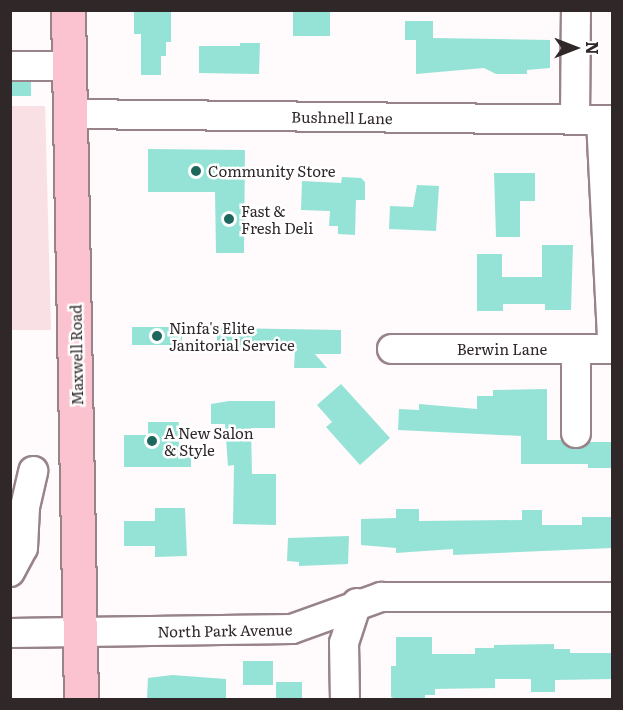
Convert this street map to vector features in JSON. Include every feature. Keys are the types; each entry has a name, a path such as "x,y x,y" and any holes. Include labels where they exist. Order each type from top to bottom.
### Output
{"main road":[{"name":"Maxwell Road","path":"68,10 72,114 81,699"}],"street":[{"path":"576,10 596,120 612,339"},
{"path":"10,66 70,66"},
{"name":"Bushnell Lane","path":"72,114 596,120"},
{"name":"Berwin Lane","path":"392,349 612,349"},
{"path":"576,349 576,433"},
{"path":"10,527 28,471 23,548 10,572"},
{"name":"North Park Avenue","path":"10,633 292,629 319,622 357,603 381,597 612,597"},
{"path":"345,690 346,630 357,603"},
{"path":"292,629 318,636 335,649 345,690"}],"shaded area":[{"path":"11,106 45,106 51,330 11,330"}],"building":[{"path":"293,10 330,10 330,36 293,36"},
{"path":"134,11 171,12 171,42 166,42 166,56 161,56 161,75 141,75 141,34 134,34"},
{"path":"405,21 433,21 433,38 550,40 550,68 527,70 527,74 496,74 484,68 416,74 416,40 405,40"},
{"path":"240,43 260,43 259,74 199,73 199,46 240,46"},
{"path":"10,82 31,82 31,96 10,96"},
{"name":"Community Store","path":"148,149 245,150 244,253 216,253 215,192 148,192"},
{"path":"494,173 535,173 535,201 520,201 520,237 496,237"},
{"path":"342,177 361,178 365,182 365,200 356,200 355,235 338,234 338,226 329,226 330,211 301,210 302,181 341,183"},
{"path":"417,185 439,186 436,231 389,229 390,206 413,207"},
{"path":"542,245 573,245 571,310 545,310 545,304 503,304 503,311 477,311 477,254 502,254 502,277 542,277"},
{"name":"Ninfa's Elite Janitorial Service","path":"132,327 182,327 182,345 132,345"},
{"path":"217,328 341,330 341,354 315,354 327,368 294,368 295,348 217,347"},
{"path":"341,384 390,438 360,465 326,427 332,422 317,405"},
{"path":"547,389 547,440 561,440 575,449 590,442 612,442 612,468 588,468 588,464 521,464 521,436 398,430 399,409 419,410 419,404 477,409 477,396 493,396 493,390"},
{"path":"229,401 275,401 275,428 251,428 252,474 276,474 276,525 233,524 234,465 228,466 225,424 211,424 211,404"},
{"name":"A New Salon & Style","path":"148,422 179,422 179,448 191,448 191,467 124,467 124,435 148,435"},
{"path":"155,508 185,508 187,556 155,557 155,546 124,546 124,521 155,521"},
{"path":"396,509 419,509 419,521 522,520 522,510 542,510 542,525 582,525 582,517 612,517 612,548 453,555 453,549 396,553 396,548 361,545 361,519 396,518"},
{"path":"349,536 348,564 299,566 299,562 287,561 288,538"},
{"path":"396,637 432,637 432,654 475,654 475,648 494,648 494,645 554,644 554,649 570,649 570,653 612,653 612,679 555,680 555,692 531,692 531,679 495,679 495,688 435,689 435,695 425,695 425,699 396,699 391,697 391,666 396,666"},
{"path":"243,661 273,661 273,685 243,685"},
{"path":"172,675 226,679 226,699 147,699 148,678"},
{"path":"276,682 302,682 302,699 276,699"}],"place":[{"name":"Community Store","path":"196,171"},
{"name":"Fast & Fresh Deli","path":"229,219"},
{"name":"Ninfa's Elite Janitorial Service","path":"157,336"},
{"name":"A New Salon & Style","path":"152,441"}]}
